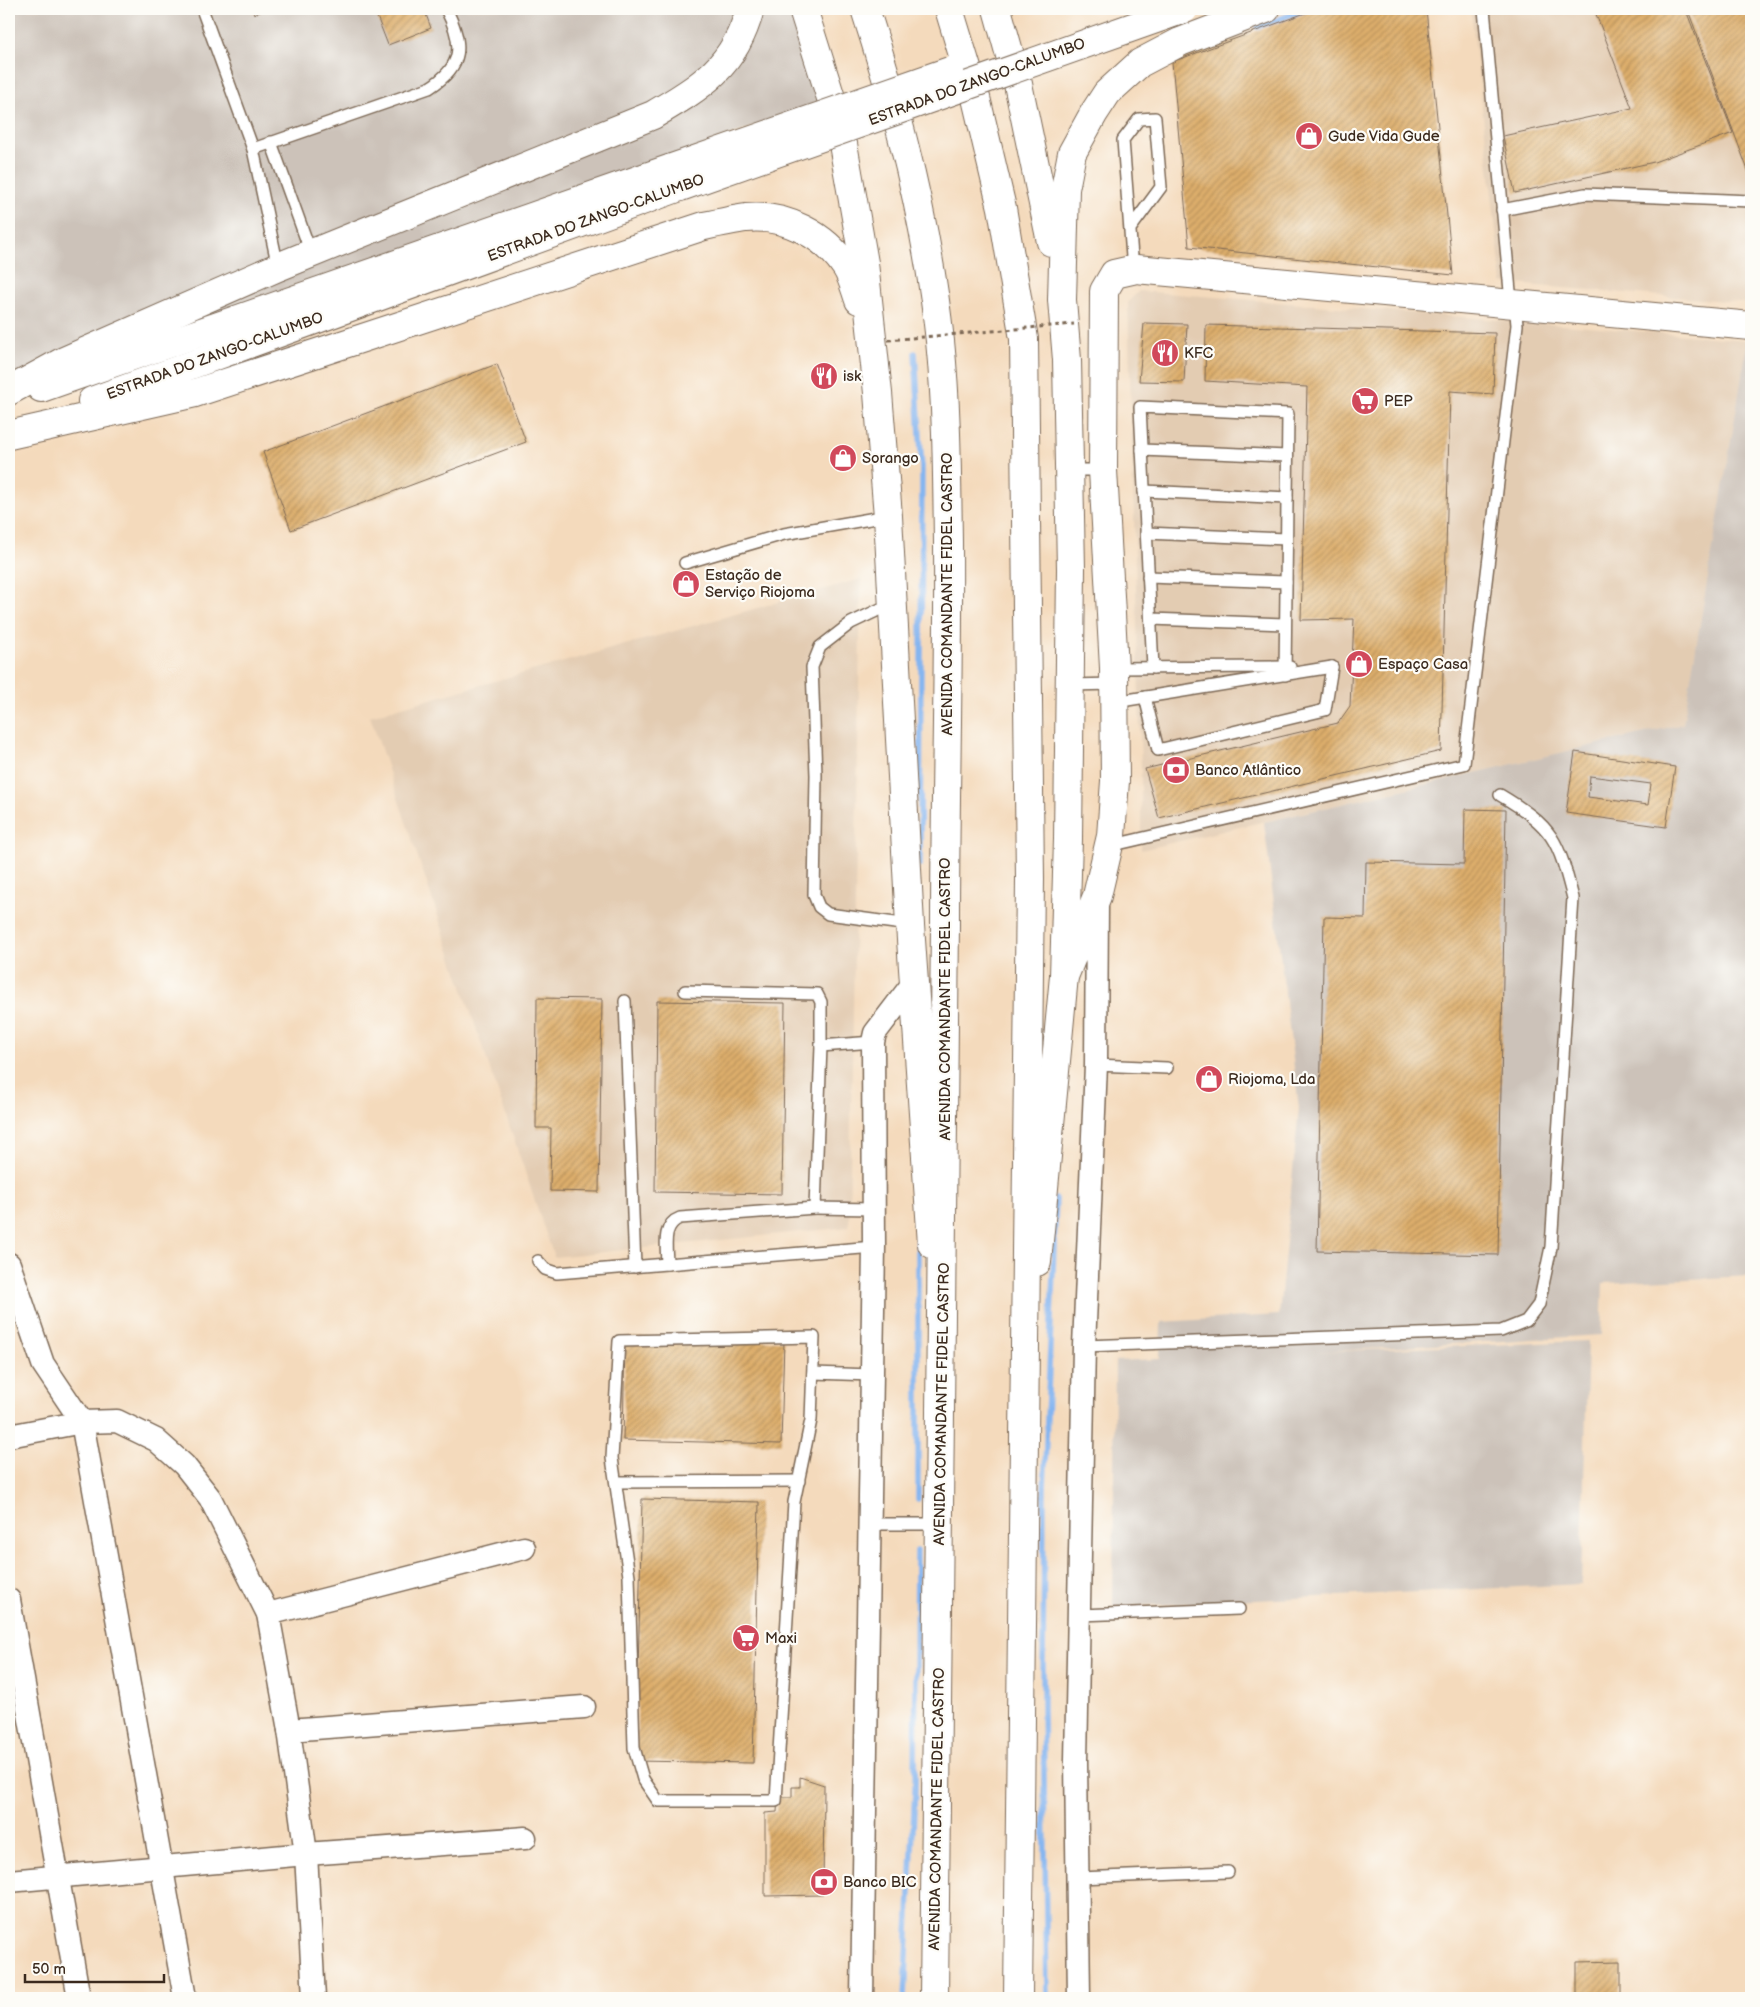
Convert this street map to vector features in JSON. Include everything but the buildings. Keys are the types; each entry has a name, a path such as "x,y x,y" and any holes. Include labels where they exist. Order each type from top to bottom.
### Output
{"main road":[{"path":"9,391 64,361 278,267 653,114 708,80 729,56 744,31 750,9"},
{"path":"803,9 831,98 843,144 864,263 878,394 888,516 910,925 943,1421"},
{"name":"AVENIDA COMANDANTE FIDEL CASTRO","path":"865,9 900,124 922,225 940,345 947,450 949,659 945,869 943,1421 934,1998"},
{"path":"950,9 976,98 1002,208 1024,338 1030,879 1026,1418 1018,1998"},
{"path":"997,9 1027,122 1068,312"},
{"name":"ESTRADA DO ZANGO-CALUMBO","path":"9,433 676,178 1131,9"},
{"name":"ESTRADA DO ZANGO-CALUMBO","path":"9,400 1184,9"},
{"path":"1026,1418 1043,1186 1064,976 1070,685 1069,470 1066,360 1068,312 1064,189 1072,153 1107,93 1140,63 1180,42 1266,9"},
{"path":"9,433 195,393 704,226 748,218 788,222 810,232 831,249 847,268 867,329 878,394"},
{"path":"1064,976 1097,896 1109,846 1115,781 1115,684 1103,470 1104,291 1114,274 1132,270 1751,326"}],"street":[{"path":"1079,1998 1079,1878 1076,1762 1084,1346 1096,1065 1097,896"},
{"path":"862,1998 874,1247 873,1042 875,1033 914,982"},
{"path":"9,1264 43,1364 82,1422 184,1998"},
{"path":"9,1436 82,1422 117,1421 156,1440 184,1465 210,1498 268,1614 289,1730 306,1854 314,1998"},
{"path":"268,1614 524,1548"},
{"path":"9,1600 79,1998"},
{"path":"289,1730 584,1708"},
{"path":"9,1881 306,1854 525,1838"}],"lane":[{"path":"202,9 253,149 278,267"},
{"path":"253,149 429,88 446,77 455,62 458,42 454,24 446,9"},
{"path":"1109,846 1464,764 1517,325 1502,210 1484,9"},
{"path":"1130,229 1161,186 1155,118 1139,119 1123,140 1132,270"},
{"path":"271,142 311,253"},
{"path":"1502,210 1584,194 1751,201"},
{"path":"1153,668 1140,407 1288,414 1284,671"},
{"path":"1142,450 1287,456"},
{"path":"1069,470 1103,470"},
{"path":"1144,492 1287,498"},
{"path":"685,563 784,534 888,516"},
{"path":"1146,533 1286,539"},
{"path":"1148,577 1286,582"},
{"path":"893,603 851,623 820,647 812,667 816,776 814,895 819,907 828,914 910,925"},
{"path":"1151,619 1285,624"},
{"path":"1115,684 1145,697 1284,671 1332,667 1325,710 1158,750 1145,697"},
{"path":"1070,685 1115,684 1153,668 1284,671"},
{"path":"1084,1346 1501,1331 1526,1321 1539,1304 1551,1246 1573,898 1562,854 1544,826 1532,814 1500,795"},
{"path":"685,991 817,994 820,997 821,1046 815,1208"},
{"path":"625,1001 635,1267"},
{"path":"821,1046 873,1042"},
{"path":"1096,1065 1166,1068"},
{"path":"667,1264 667,1228 672,1221 680,1218 815,1208 873,1209"},
{"path":"538,1261 545,1270 557,1273 874,1247"},
{"path":"814,1337 811,1420 799,1481 794,1502 776,1801 658,1801 643,1779 634,1748 629,1576 612,1458 619,1340 814,1337"},
{"path":"813,1374 872,1375"},
{"path":"616,1482 799,1481"},
{"path":"869,1524 941,1524"},
{"path":"1080,1615 1239,1609"},
{"path":"1079,1878 1228,1872"}],"path":[{"path":"888,340 1068,312"}],"shaded area":[{"path":"9,9 800,9 831,98 9,405"},
{"path":"1471,9 1751,9 1751,303 1502,283"},
{"path":"1139,291 1748,340 1683,724 1141,850 1141,768 1128,302"},
{"path":"1748,340 1751,340 1751,1276 1603,1283 1601,1335 1315,1352 1588,1341 1581,1584 1113,1607 1115,1361 1160,1359 1161,1322 1279,1315 1299,1108 1264,822 1683,724"},
{"path":"861,579 849,1227 554,1257 370,716"}],"waterway":[{"path":"1257,27 1307,9"},
{"path":"915,353 922,469 920,864"},
{"path":"1047,1998 1043,1702 1044,1491 1056,1199"},
{"path":"918,1231 918,1499"},
{"path":"905,1998 915,1788 917,1551"}],"place":[{"name":"Gude Vida Gude","path":"1309,136"},
{"name":"KFC","path":"1165,353"},
{"name":"isk","path":"824,376"},
{"name":"PEP","path":"1365,401"},
{"name":"Sorango","path":"843,458"},
{"name":"Estação de Serviço Riojoma","path":"686,584"},
{"name":"Espaço Casa","path":"1359,664"},
{"name":"Banco Atlântico","path":"1176,770"},
{"name":"Riojoma, Lda","path":"1209,1079"},
{"name":"Maxi","path":"746,1638"},
{"name":"Banco BIC","path":"824,1882"}]}
